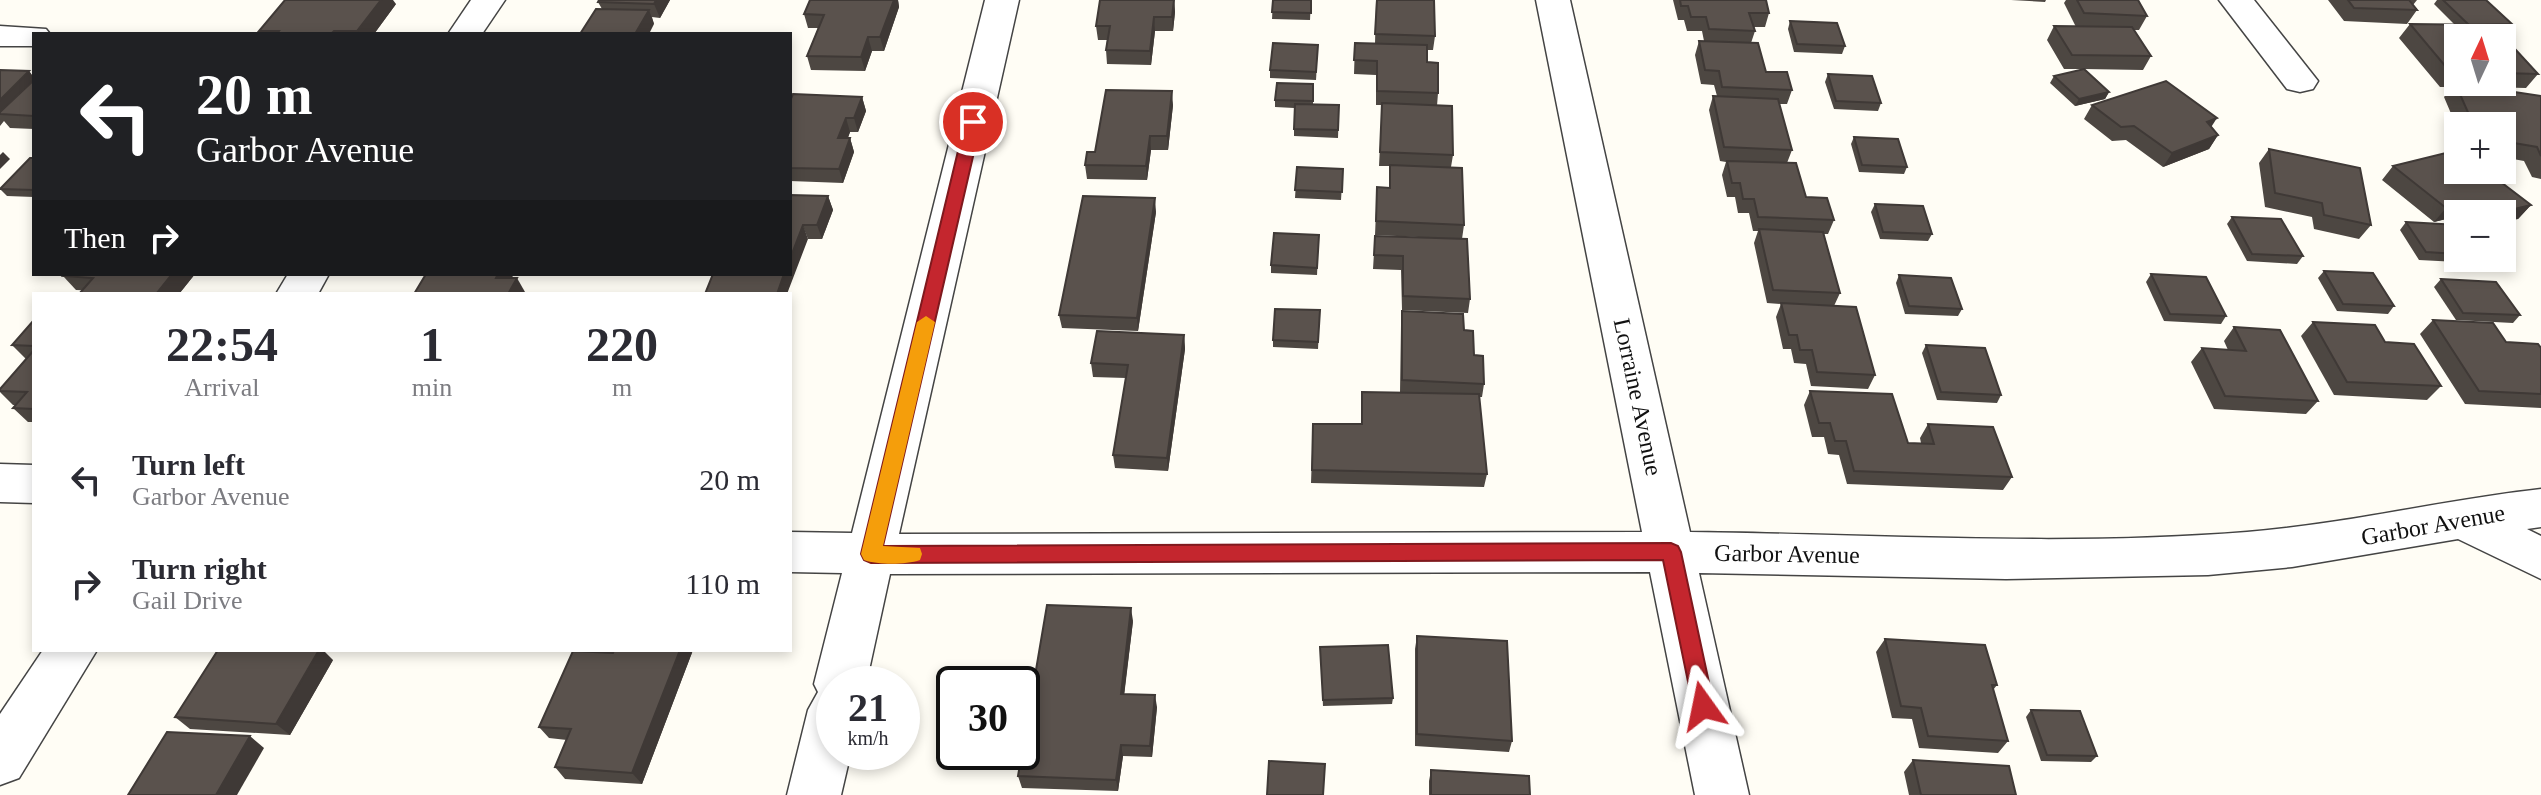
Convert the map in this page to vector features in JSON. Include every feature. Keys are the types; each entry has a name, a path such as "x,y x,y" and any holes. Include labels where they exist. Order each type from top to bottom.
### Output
{"street":[{"path":"466,32 488,0"},
{"path":"844,666 1002,0"},
{"name":"Lorraine Avenue","path":"1553,0 1722,795"},
{"path":"2236,0 2300,81"},
{"path":"0,36 32,36"},
{"path":"0,483 32,484"},
{"name":"Garbor Avenue","path":"792,552 1671,552 2015,558 2211,555 2343,540 2541,508"},
{"path":"2463,519 2541,559"},
{"path":"0,760 71,652"},
{"path":"814,795 820,770"}],"building":[{"path":"285,0 381,0 357,31 259,31"},
{"path":"599,0 656,0 654,4"},
{"path":"810,0 894,0 880,37 868,37 861,57 807,56 824,15 804,14"},
{"path":"1100,0 1174,0 1172,17 1154,17 1150,51 1106,50 1110,26 1096,26"},
{"path":"1273,0 1311,0 1311,13 1272,12"},
{"path":"1377,0 1434,0 1435,36 1375,34"},
{"path":"1680,0 1766,0 1769,13 1749,13 1755,31 1709,29 1706,17 1691,17 1688,6 1681,6"},
{"path":"2077,0 2138,0 2147,16 2084,13"},
{"path":"2348,0 2409,0 2417,10 2354,8"},
{"path":"2443,0 2486,0 2512,24 2468,24"},
{"path":"596,9 649,10 636,32 581,32"},
{"path":"1790,21 1837,23 1845,46 1797,44"},
{"path":"2410,24 2444,24 2444,65"},
{"path":"2054,26 2132,27 2151,56 2072,55"},
{"path":"1699,41 1758,43 1766,72 1787,72 1792,90 1722,87 1719,71 1705,70"},
{"path":"1273,43 1318,45 1316,72 1270,70"},
{"path":"1355,43 1427,45 1427,62 1438,63 1438,93 1377,91 1377,61 1354,60"},
{"path":"2516,50 2538,74 2516,73"},
{"path":"2084,69 2109,92 2079,99 2054,76"},
{"path":"0,70 29,71 0,100"},
{"path":"1828,74 1872,76 1881,103 1836,101"},
{"path":"2166,81 2217,118 2207,122 2218,135 2172,153 2134,126 2121,127 2092,105"},
{"path":"32,82 32,116 0,112"},
{"path":"1277,83 1313,84 1313,101 1275,100"},
{"path":"1106,90 1172,91 1167,136 1150,136 1146,166 1085,165 1087,152 1095,152"},
{"path":"2516,92 2541,96 2541,156 2537,147 2516,143 2516,112 2468,112 2461,96 2516,96"},
{"path":"792,96 862,97 854,118 846,118 838,138 850,138 839,169 792,168"},
{"path":"1713,96 1778,99 1792,150 1724,147"},
{"path":"1382,103 1452,106 1453,155 1380,152"},
{"path":"1295,104 1339,105 1338,130 1294,129"},
{"path":"1854,137 1898,139 1907,167 1862,165"},
{"path":"2269,149 2360,168 2371,225 2324,215 2322,203 2275,193"},
{"path":"2444,153 2444,184 2503,184 2531,205 2516,209 2516,200 2444,200 2444,206 2393,166"},
{"path":"30,158 32,158 32,190 0,189"},
{"path":"1727,161 1796,163 1806,197 1827,198 1834,220 1758,217 1754,199 1743,199 1740,183 1732,183"},
{"path":"1390,165 1462,168 1464,225 1376,221 1377,187 1390,188"},
{"path":"1297,167 1343,169 1342,192 1295,190"},
{"path":"792,195 828,196 817,225 803,225 792,254"},
{"path":"1083,196 1155,198 1137,318 1059,315"},
{"path":"1875,204 1923,206 1932,234 1883,232"},
{"path":"2232,217 2281,219 2303,256 2252,254"},
{"path":"2406,222 2444,224 2444,253 2426,252"},
{"path":"1759,229 1823,232 1840,293 1773,290"},
{"path":"1274,233 1319,235 1317,268 1271,265"},
{"path":"1375,236 1467,239 1470,299 1403,296 1403,256 1374,255"},
{"path":"2324,271 2373,273 2394,306 2343,304"},
{"path":"2151,274 2206,277 2226,316 2170,314"},
{"path":"1899,275 1951,278 1962,309 1909,306"},
{"path":"63,276 170,276 158,292 81,292 93,278"},
{"path":"425,276 517,278 509,292 415,292"},
{"path":"712,276 783,276 778,292 706,292"},
{"path":"2441,279 2496,282 2520,315 2463,313"},
{"path":"1781,303 1856,307 1875,375 1817,372 1812,350 1800,350 1797,335 1789,335"},
{"path":"1275,309 1320,310 1318,342 1273,340"},
{"path":"1402,311 1463,314 1464,330 1473,331 1474,355 1483,356 1484,384 1402,380"},
{"path":"2433,320 2493,323 2506,342 2538,344 2541,348 2541,394 2479,391"},
{"path":"32,322 32,346 12,345"},
{"path":"2313,322 2375,325 2385,342 2414,344 2441,386 2347,382"},
{"path":"2234,327 2280,330 2318,401 2225,396 2202,348 2246,351"},
{"path":"1097,331 1184,335 1167,458 1113,455 1128,365 1091,363"},
{"path":"1926,345 1985,348 2001,395 1941,392"},
{"path":"32,352 32,409 13,408 27,392 0,389"},
{"path":"1810,391 1892,394 1908,443 1934,444 1928,424 1993,427 2012,477 1854,471 1846,441 1835,441 1830,423 1819,423"},
{"path":"1362,392 1479,394 1487,474 1312,470 1313,424 1362,424"},
{"path":"1047,605 1131,608 1121,694 1155,695 1150,746 1121,745 1116,780 1018,776 1019,770 1040,770 1040,666 1037,666"},
{"path":"1417,636 1507,641 1512,741 1417,734"},
{"path":"1885,639 1985,645 1997,685 1992,685 2008,741 1928,736 1921,708 1901,706"},
{"path":"1388,645 1393,698 1323,700 1320,647"},
{"path":"217,652 318,652 276,724 175,717"},
{"path":"573,652 679,652 632,773 555,767 571,729 539,727"},
{"path":"2031,710 2080,711 2097,756 2047,755"},
{"path":"167,732 250,736 216,795 128,795"},
{"path":"1913,760 2009,766 2016,795 1921,795"},
{"path":"1269,761 1325,764 1323,795 1267,795"},
{"path":"1431,770 1529,776 1530,795 1431,795"}],"slow traffic":[{"path":"913,554 871,554 926,322"}],"route":[{"path":"973,122 871,554 1671,552 1703,706"}]}
